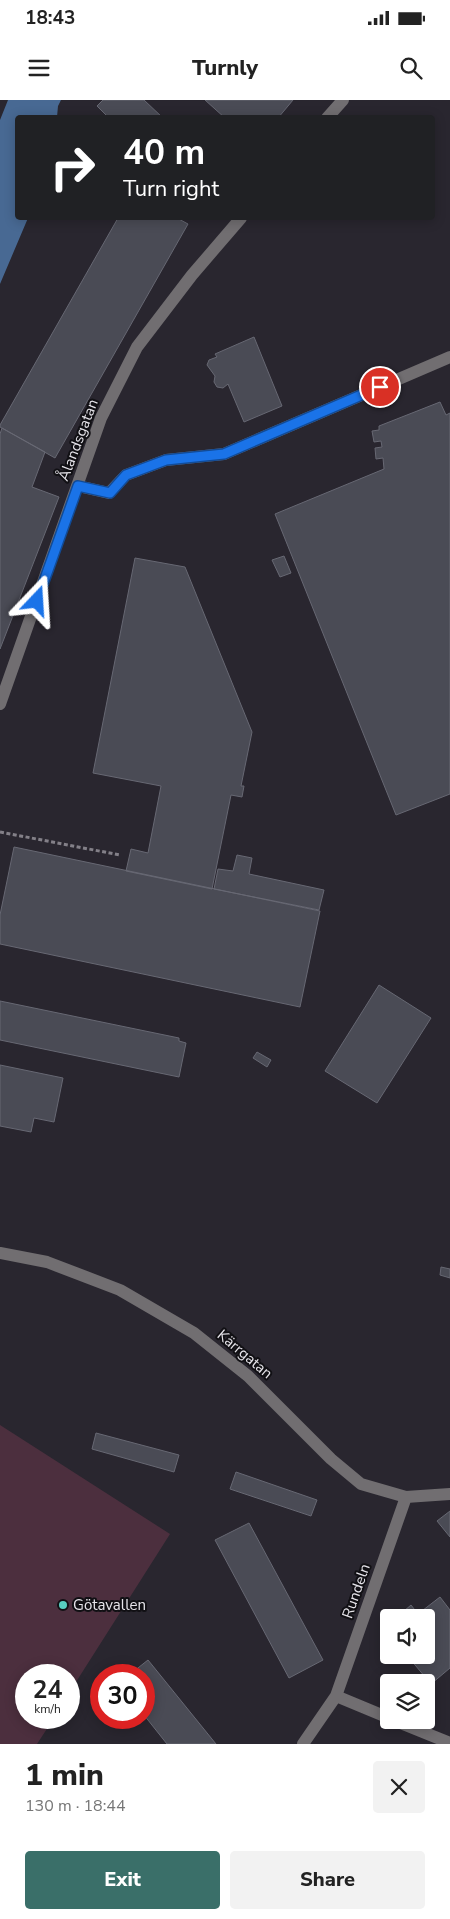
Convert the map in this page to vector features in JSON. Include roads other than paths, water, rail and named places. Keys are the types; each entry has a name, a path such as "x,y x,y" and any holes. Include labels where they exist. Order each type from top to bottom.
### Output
{"street":[{"path":"330,115 344,100"},
{"name":"Ålandsgatan","path":"0,704 101,418 137,347 192,275 239,220"},
{"path":"78,486 110,493 126,475 166,460 224,454 450,357"},
{"name":"Kärrgatan","path":"0,1252 47,1262 120,1290 194,1333 248,1376 331,1459 361,1484 406,1497 450,1494"},
{"name":"Rundeln","path":"304,1744 336,1696 406,1497"},
{"path":"336,1696 380,1714"},
{"path":"415,1729 450,1743"}],"water":[{"path":"8,100 61,100 57,115 15,115 15,220 27,220 0,284 0,120"}],"place":[{"name":"Götavallen","path":"63,1605"}]}
